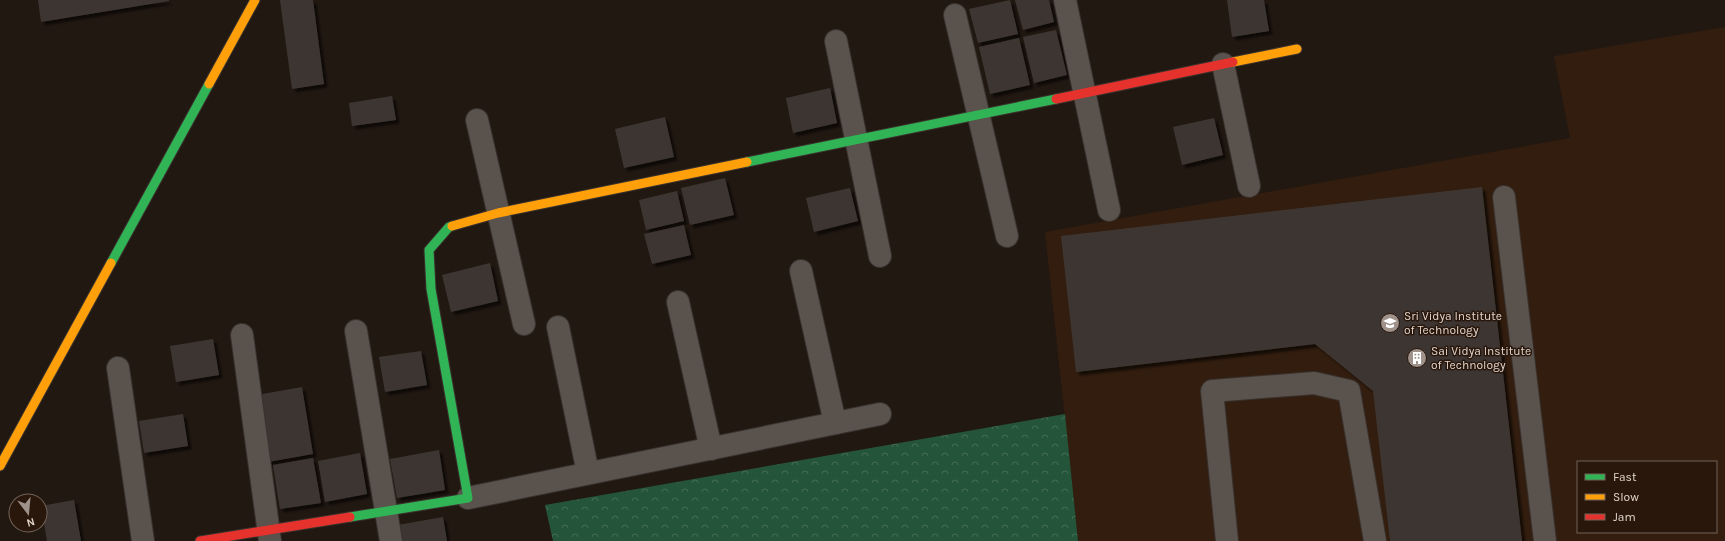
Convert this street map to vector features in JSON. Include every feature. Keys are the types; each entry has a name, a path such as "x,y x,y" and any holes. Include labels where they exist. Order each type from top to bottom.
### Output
{"street":[{"path":"0,466 255,0"},
{"path":"1065,0 1109,210"},
{"path":"955,15 1007,236"},
{"path":"836,41 880,256"},
{"path":"468,498 431,289 429,250 449,227 498,213 1296,49"},
{"path":"1223,64 1249,186"},
{"path":"477,120 524,324"},
{"path":"1504,197 1545,541"},
{"path":"801,271 835,423"},
{"path":"678,302 711,449"},
{"path":"558,327 588,474"},
{"path":"356,331 391,541"},
{"path":"242,335 269,535"},
{"path":"118,368 142,541"},
{"path":"1227,541 1212,391 1314,383 1349,391 1375,541"},
{"path":"200,541 269,535 386,511 468,498 880,414"}],"shaded area":[{"name":"Sri Vidya Institute of Technology","path":"1725,27 1725,541 1078,541 1045,232 1570,138 1554,56"}],"green space":[{"path":"1065,414 1078,541 553,541 545,505"}],"building":[{"path":"38,0 169,0 169,1 41,22"},
{"path":"280,0 313,0 324,84 292,89"},
{"path":"1010,0 1018,34 978,43 969,9"},
{"path":"1015,0 1049,0 1054,22 1023,30"},
{"path":"1227,0 1264,0 1269,31 1232,37"},
{"path":"1056,30 1067,75 1034,83 1023,37"},
{"path":"1019,38 1030,85 990,94 979,47"},
{"path":"830,88 837,123 793,133 786,98"},
{"path":"392,96 396,120 352,126 349,103"},
{"path":"665,117 674,157 624,168 615,129"},
{"path":"1214,118 1223,155 1182,165 1173,127"},
{"path":"725,178 734,215 690,225 681,188"},
{"name":"Sai Vidya Institute of Technology","path":"1482,187 1522,541 1390,541 1373,391 1315,344 1076,372 1061,236"},
{"path":"850,188 858,221 814,232 806,198"},
{"path":"677,191 684,221 646,230 639,200"},
{"path":"684,225 691,255 652,264 644,234"},
{"path":"490,263 498,301 451,312 442,275"},
{"path":"213,339 219,375 176,382 170,346"},
{"path":"421,351 427,385 385,392 379,357"},
{"path":"302,387 313,454 268,462 257,395"},
{"path":"183,414 188,446 144,453 139,421"},
{"path":"439,450 445,490 397,498 390,459"},
{"path":"360,453 367,494 325,502 318,461"},
{"path":"313,458 321,503 280,509 273,465"},
{"path":"74,500 81,541 47,541 46,533 48,533 48,505"},
{"path":"443,517 447,541 400,541 398,525"}],"traffic: fast":[{"path":"111,263 209,84"},
{"path":"747,162 1056,99"},
{"path":"350,517 468,498 431,289 429,250 449,227 452,226"}],"traffic: slow":[{"path":"209,84 255,0"},
{"path":"1233,62 1297,49"},
{"path":"452,226 498,213 747,162"},
{"path":"0,466 111,263"}],"traffic: jam":[{"path":"1056,99 1233,62"},
{"path":"200,541 350,517"}],"place":[{"name":"Sri Vidya Institute of Technology","path":"1390,323"},
{"name":"Sai Vidya Institute of Technology","path":"1417,358"}]}
